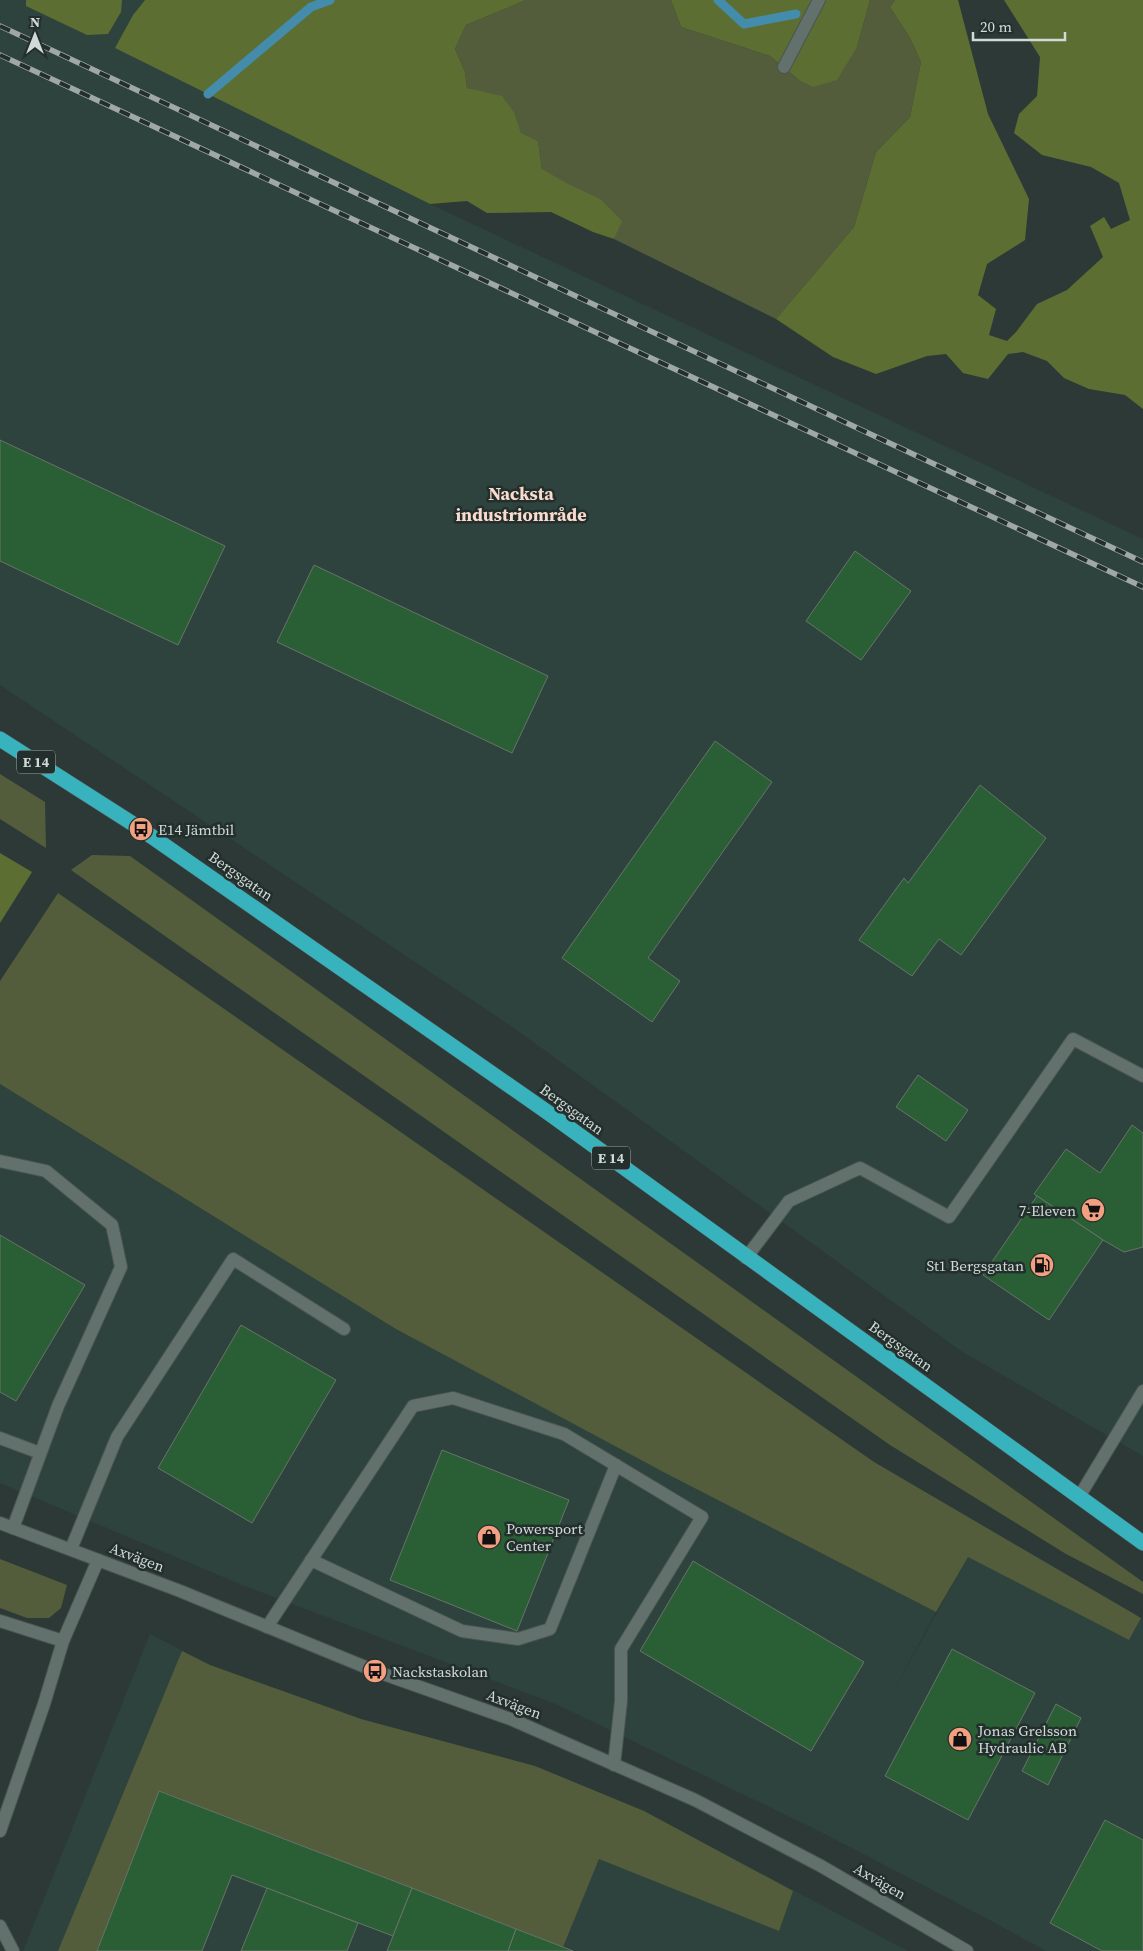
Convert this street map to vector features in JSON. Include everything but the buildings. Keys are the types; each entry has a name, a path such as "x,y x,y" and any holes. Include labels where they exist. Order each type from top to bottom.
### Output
{"highway":[{"name":"Bergsgatan","path":"0,739 72,784 229,889 542,1108 746,1258 1143,1543"},
{"name":"Bergsgatan","path":"0,747 72,784"}],"street":[{"path":"784,67 819,0"},
{"path":"746,1258 788,1201 860,1168 949,1217 1073,1039 1143,1076"},
{"path":"0,1161 46,1171 112,1225 121,1266 58,1406 13,1528"},
{"path":"71,1549 117,1437 233,1259 344,1329"},
{"path":"1079,1497 1143,1391"},
{"path":"267,1627 413,1406 453,1398 564,1434 702,1517 621,1649 621,1702 614,1765"},
{"path":"0,1438 40,1454"},
{"path":"311,1560 462,1630 518,1639 550,1629 616,1465"},
{"name":"Axvägen","path":"0,1523 180,1591 374,1672 513,1720 695,1800 821,1866 967,1951"},
{"path":"0,1831 44,1704 63,1641 98,1560"},
{"path":"0,1621 63,1641"},
{"path":"0,1926 13,1951"}],"shaded area":[{"path":"0,0 145,0 133,15 116,48 430,204 1143,539 1143,1456 961,1351 511,1026 0,685"},
{"path":"0,1084 211,1215 671,1476 936,1612 884,1709 968,1556 1129,1640 1141,1618 1143,1618 1143,1951 1046,1951 817,1830 558,1705 242,1585 0,1483"},
{"path":"150,1634 210,1665 361,1719 535,1766 644,1811 908,1951 23,1951"}],"green space":[{"path":"26,0 122,0 121,12 108,34 87,35 26,6"},
{"path":"145,0 526,0 466,25 455,49 465,72 467,88 502,96 515,114 521,133 538,141 542,169 600,199 622,221 614,239 593,232 551,212 487,213 467,201 430,204 115,48 133,15"},
{"path":"526,0 671,0 681,27 770,56 799,80 857,47 870,0 895,0 890,7 910,38 921,62 910,117 876,152 854,227 776,319 614,239 621,220 542,169 538,141 521,134 515,114 483,93 467,88 465,72 455,49 466,25"},
{"path":"671,0 870,0 857,47 837,80 813,87 799,80 770,56 681,27"},
{"path":"895,0 958,0 988,114 1029,199 1025,240 987,264 978,295 996,309 989,335 1007,341 1037,304 1067,290 1103,257 1090,226 1104,217 1111,229 1130,220 1119,183 1091,167 1042,155 1014,133 1019,114 1037,96 1040,57 1004,0 1143,0 1143,409 1125,395 1089,389 1064,378 1047,361 1023,352 1008,354 988,379 963,373 946,354 927,356 876,374 833,357 776,319 854,227 876,152 910,117 921,62 910,38 890,7"},
{"path":"0,774 45,802 46,848 0,819"},
{"path":"0,853 32,872 0,923"},
{"path":"92,855 130,856 1143,1582 1143,1594 1066,1554 890,1445 71,870"},
{"path":"58,893 874,1462 1141,1618 1129,1640 968,1557 936,1612 671,1476 396,1329 0,1084 0,981"},
{"path":"0,1559 67,1585 61,1608 49,1618 27,1618 0,1608"},
{"path":"182,1651 210,1665 361,1719 535,1766 644,1811 793,1891 779,1931 599,1859 563,1947 160,1791 97,1951 58,1951"}],"waterway":[{"path":"208,94 311,7 330,0"},
{"path":"718,0 744,24 796,14"}],"railway":[{"path":"0,26 1143,562"},
{"path":"0,55 1143,587"}],"place":[{"name":"E14 Jämtbil","path":"141,829"},
{"name":"7-Eleven","path":"1093,1210"},
{"name":"St1 Bergsgatan","path":"1042,1265"},
{"name":"Powersport Center","path":"489,1537"},
{"name":"Nackstaskolan","path":"375,1671"},
{"name":"Jonas Grelsson Hydraulic AB","path":"960,1739"}],"district":[{"name":"Nacksta industriområde","path":"521,503"}]}
